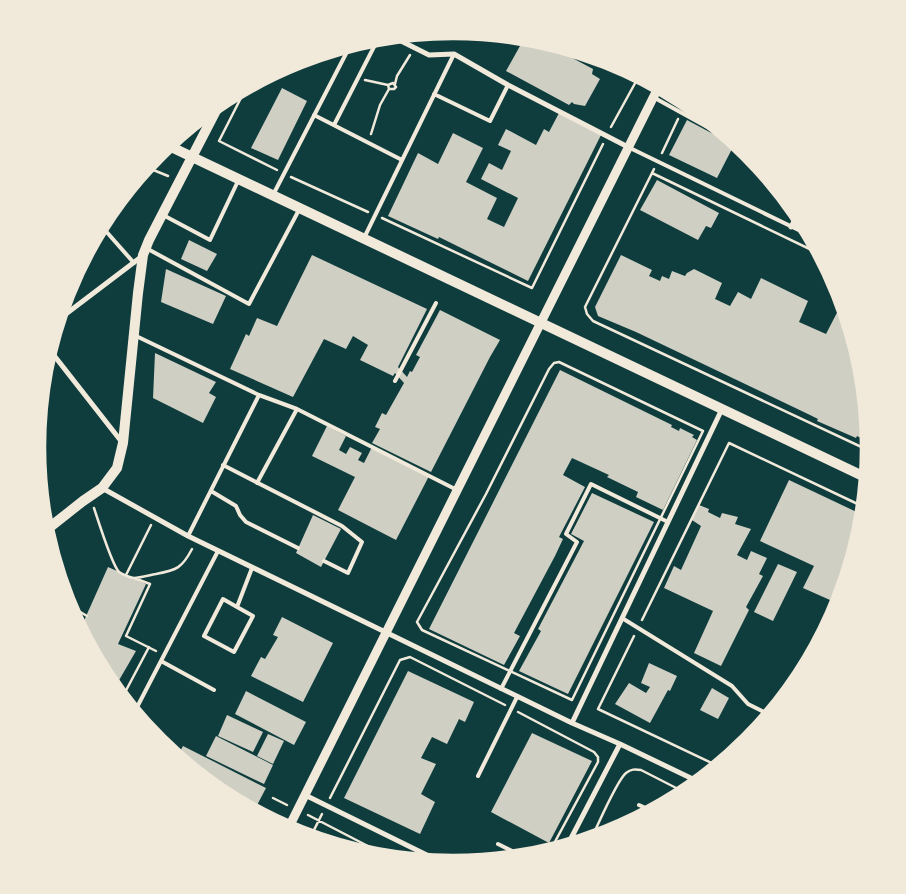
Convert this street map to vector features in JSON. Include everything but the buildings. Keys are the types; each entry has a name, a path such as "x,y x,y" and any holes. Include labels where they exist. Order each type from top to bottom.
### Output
{"main road":[{"path":"53,525 102,488 117,468 123,443 138,293 145,251 213,117"},
{"path":"174,149 860,475"}],"street":[{"path":"402,42 430,55 454,54 508,85 628,147"},
{"path":"292,822 597,214 656,92"},
{"path":"791,226 793,222"},
{"path":"67,313 134,263 145,251"},
{"path":"55,357 123,443"},
{"path":"572,724 722,409"},
{"path":"102,488 188,536 252,568 572,724 620,744 691,778"},
{"path":"571,838 620,744"},
{"path":"305,795 424,854"}],"lane":[{"path":"334,125 374,47"},
{"path":"273,195 346,53"},
{"path":"364,238 454,54"},
{"path":"434,94 490,121 508,85"},
{"path":"653,97 705,125"},
{"path":"314,115 402,160"},
{"path":"628,147 798,230"},
{"path":"162,215 210,240 239,179"},
{"path":"145,251 249,304 300,208"},
{"path":"106,232 134,263"},
{"path":"395,382 436,303"},
{"path":"134,335 259,394 297,409 457,490"},
{"path":"188,536 259,394"},
{"path":"257,483 297,409"},
{"path":"223,465 342,526 362,542 348,574 324,561"},
{"path":"501,689 577,542 566,534 591,484 668,522"},
{"path":"211,491 236,506 246,522 298,548"},
{"path":"138,706 218,551"},
{"path":"237,606 252,568"},
{"path":"223,599 237,606 253,616 234,652 204,636 223,599"},
{"path":"622,618 732,686 748,704 764,712"},
{"path":"161,661 214,690"},
{"path":"478,776 517,697"},
{"path":"639,805 644,808"},
{"path":"498,844 512,851"}],"path":[{"path":"389,89 396,87 397,76 404,63 411,54 418,50"},
{"path":"363,80 388,85 391,83 395,84"},
{"path":"241,98 219,141 284,174 532,288 607,135 636,82"},
{"path":"368,143 380,105 389,89 388,85"},
{"path":"681,112 585,307 587,314 593,321 861,447"},
{"path":"154,169 168,176"},
{"path":"652,173 810,249"},
{"path":"712,763 598,709 729,443 857,504"},
{"path":"486,494 417,622 422,630 572,700"},
{"path":"90,497 109,551 119,572 150,584 126,636 164,655"},
{"path":"126,575 155,517"},
{"path":"133,578 171,571 180,567 186,561 197,540"},
{"path":"80,612 87,616"},
{"path":"126,691 149,647"},
{"path":"314,831 400,660 410,657 594,752 598,757 598,762 555,842"},
{"path":"597,829 621,778 630,771 634,769 641,770 677,788"},
{"path":"273,798 367,846"}]}
